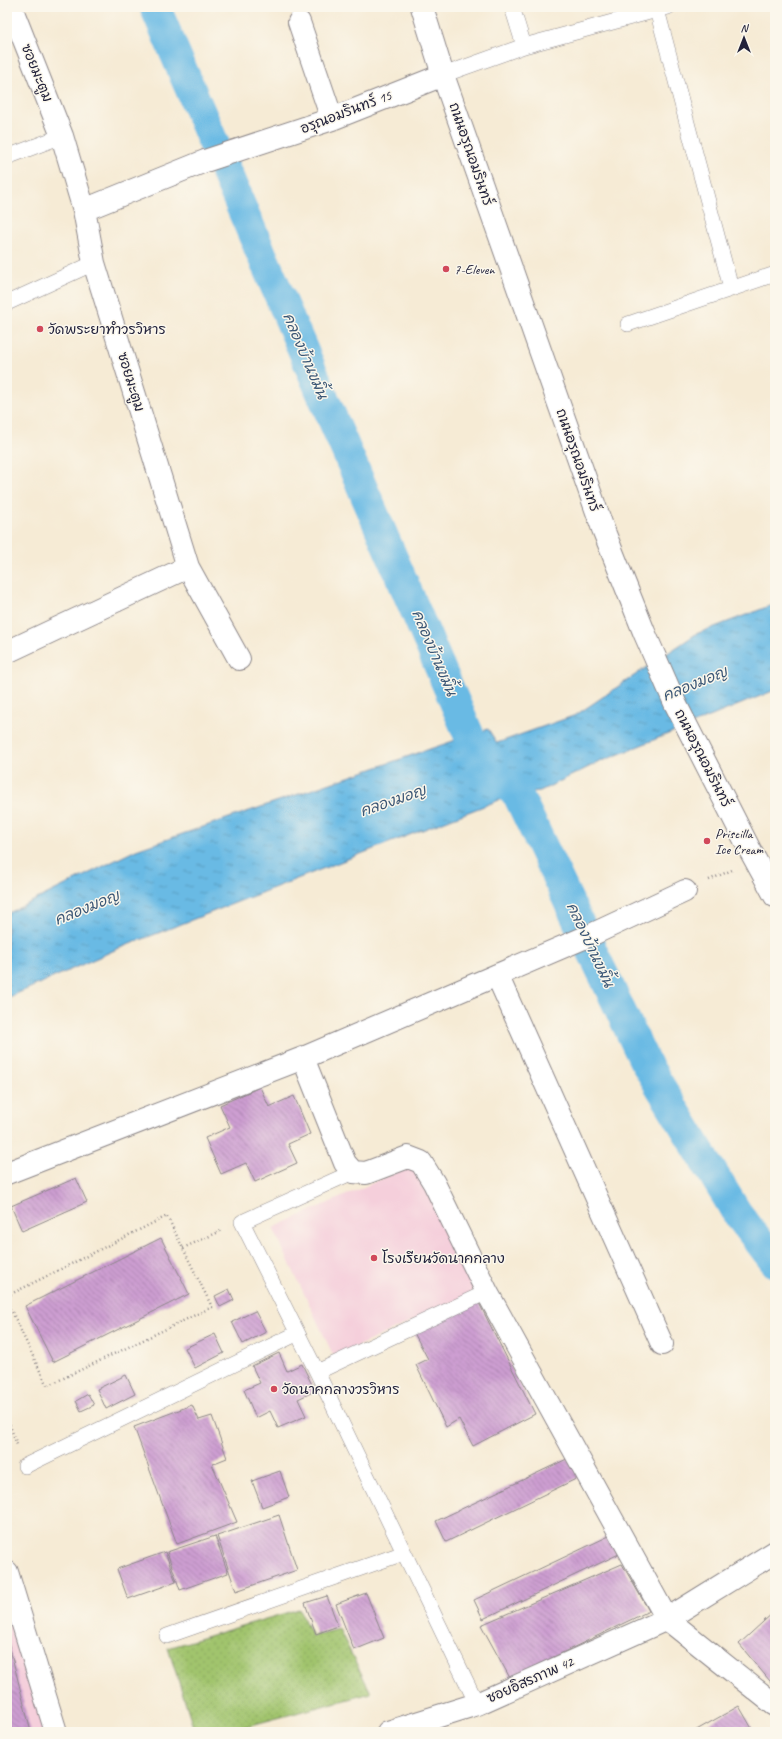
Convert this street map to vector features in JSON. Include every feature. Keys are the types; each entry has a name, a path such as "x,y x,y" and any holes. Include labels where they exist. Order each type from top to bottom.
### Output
{"street":[{"name":"ซอยมะตูม","path":"11,7 62,136 84,210 94,263 188,567 239,659"},
{"name":"ถนนอรุณอมรินทร์","path":"422,7 443,75 603,529 675,703 775,896"},
{"path":"299,22 332,119"},
{"name":"อรุณอมรินทร์ 15","path":"84,210 204,161 332,119 443,75"},
{"path":"7,652 188,567"},
{"path":"7,1173 303,1058 593,934 685,891"},
{"path":"497,975 662,1344"},
{"path":"303,1058 345,1163 353,1172 366,1173 408,1158 421,1162 434,1183 488,1292 667,1619 775,1705"},
{"name":"ซอยอิสรภาพ 42","path":"388,1732 477,1704 667,1619 775,1552"},
{"path":"7,1572 56,1732"}],"lane":[{"path":"512,7 524,46"},
{"path":"443,75 524,46 662,8 731,288"},
{"path":"7,157 62,136"},
{"path":"7,303 94,263"},
{"path":"628,324 775,274"},
{"path":"353,1172 242,1222 296,1334 317,1372 477,1704"},
{"path":"317,1372 488,1292"},
{"path":"25,1466 296,1334"},
{"path":"166,1636 404,1553"}],"path":[{"path":"685,891 755,860"},
{"path":"7,1296 168,1216 212,1307 47,1386 7,1301"},
{"path":"183,1248 242,1222"},
{"path":"7,1417 25,1466"}],"shaded area":[{"name":"โรงเรียนวัดนาคกลาง","path":"417,1163 474,1288 471,1294 334,1357 273,1228"},
{"path":"7,1586 47,1732 7,1732"}],"green space":[{"path":"299,1609 312,1636 339,1629 371,1693 225,1732 195,1732 168,1648"}],"water":[{"name":"คลองมอญ","path":"775,604 775,690 595,764 540,791 517,793 117,949 7,998 7,914 136,850 488,729 497,743 576,715 696,634"}],"building":[{"path":"260,1087 269,1107 294,1096 310,1134 288,1144 297,1163 255,1182 246,1163 221,1174 205,1138 230,1127 220,1105"},
{"path":"76,1178 87,1202 22,1231 11,1206"},
{"path":"161,1238 189,1294 53,1362 25,1306"},
{"path":"229,1289 234,1300 220,1307 215,1296"},
{"path":"477,1299 535,1414 473,1446 459,1419 446,1427 416,1365 428,1359 413,1331"},
{"path":"255,1311 266,1332 243,1344 232,1322"},
{"path":"215,1334 224,1353 195,1368 185,1348"},
{"path":"279,1353 287,1371 302,1364 315,1391 298,1399 306,1416 278,1428 270,1411 256,1418 244,1390 260,1383 252,1366"},
{"path":"126,1375 135,1394 106,1409 97,1389"},
{"path":"88,1394 94,1405 81,1411 76,1401"},
{"path":"192,1405 199,1420 212,1416 227,1458 212,1464 237,1522 177,1544 134,1427"},
{"path":"571,1457 582,1476 446,1542 436,1521"},
{"path":"280,1471 289,1497 262,1507 252,1481"},
{"path":"279,1515 297,1570 236,1591 217,1536"},
{"path":"215,1536 228,1573 180,1590 167,1552"},
{"path":"609,1536 619,1554 483,1619 474,1600"},
{"path":"165,1552 176,1582 128,1599 117,1569"},
{"path":"622,1564 649,1611 510,1678 481,1625"},
{"path":"366,1593 384,1638 354,1650 336,1604"},
{"path":"327,1596 338,1626 316,1634 305,1603"},
{"path":"775,1611 775,1687 739,1644"},
{"path":"8,1641 31,1732 7,1732"},
{"path":"739,1706 754,1732 693,1732"}],"waterway":[{"name":"คลองบ้านขมิ้น","path":"155,7 484,770 517,793 644,1060 737,1213 775,1262"}],"place":[{"name":"7-Eleven","path":"446,269"},
{"name":"วัดพระยาทําวรวิหาร","path":"40,329"},
{"name":"Priscilla Ice Cream","path":"707,841"},
{"name":"โรงเรียนวัดนาคกลาง","path":"374,1258"},
{"name":"วัดนาคกลางวรวิหาร","path":"274,1389"}]}
